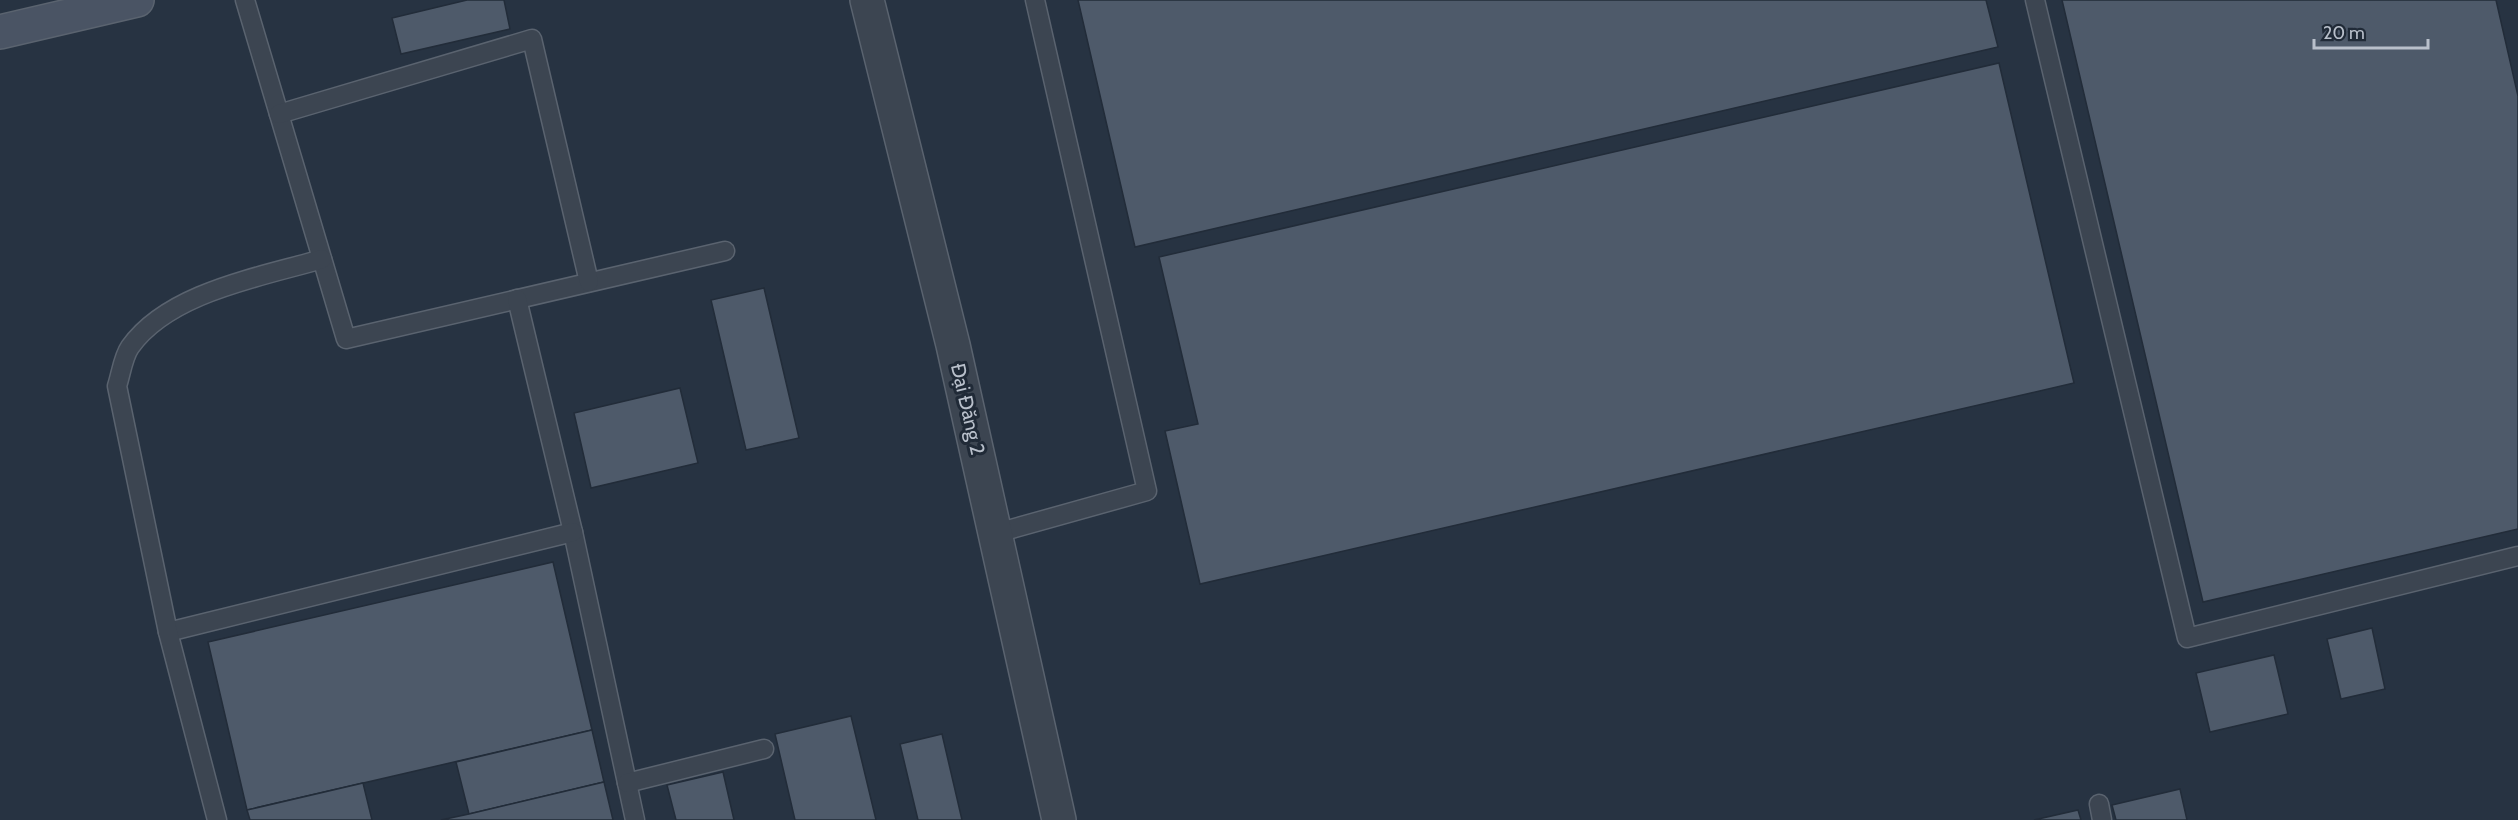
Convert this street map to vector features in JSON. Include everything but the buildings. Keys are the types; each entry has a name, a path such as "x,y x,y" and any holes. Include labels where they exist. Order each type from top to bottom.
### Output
{"main road":[{"path":"0,32 136,0"}],"street":[{"name":"Đại Đăng 2","path":"867,0 953,345 997,533 1059,820"}],"lane":[{"path":"245,0 346,339 725,251"},
{"path":"997,533 1147,491 1035,0"},
{"path":"2035,0 2187,638 2518,556"},
{"path":"279,114 532,39 589,282"},
{"path":"217,820 168,632 117,386 129,348 156,321 194,297 322,259"},
{"path":"517,299 573,532 635,820"},
{"path":"168,632 573,532"},
{"path":"627,783 764,749"}]}
